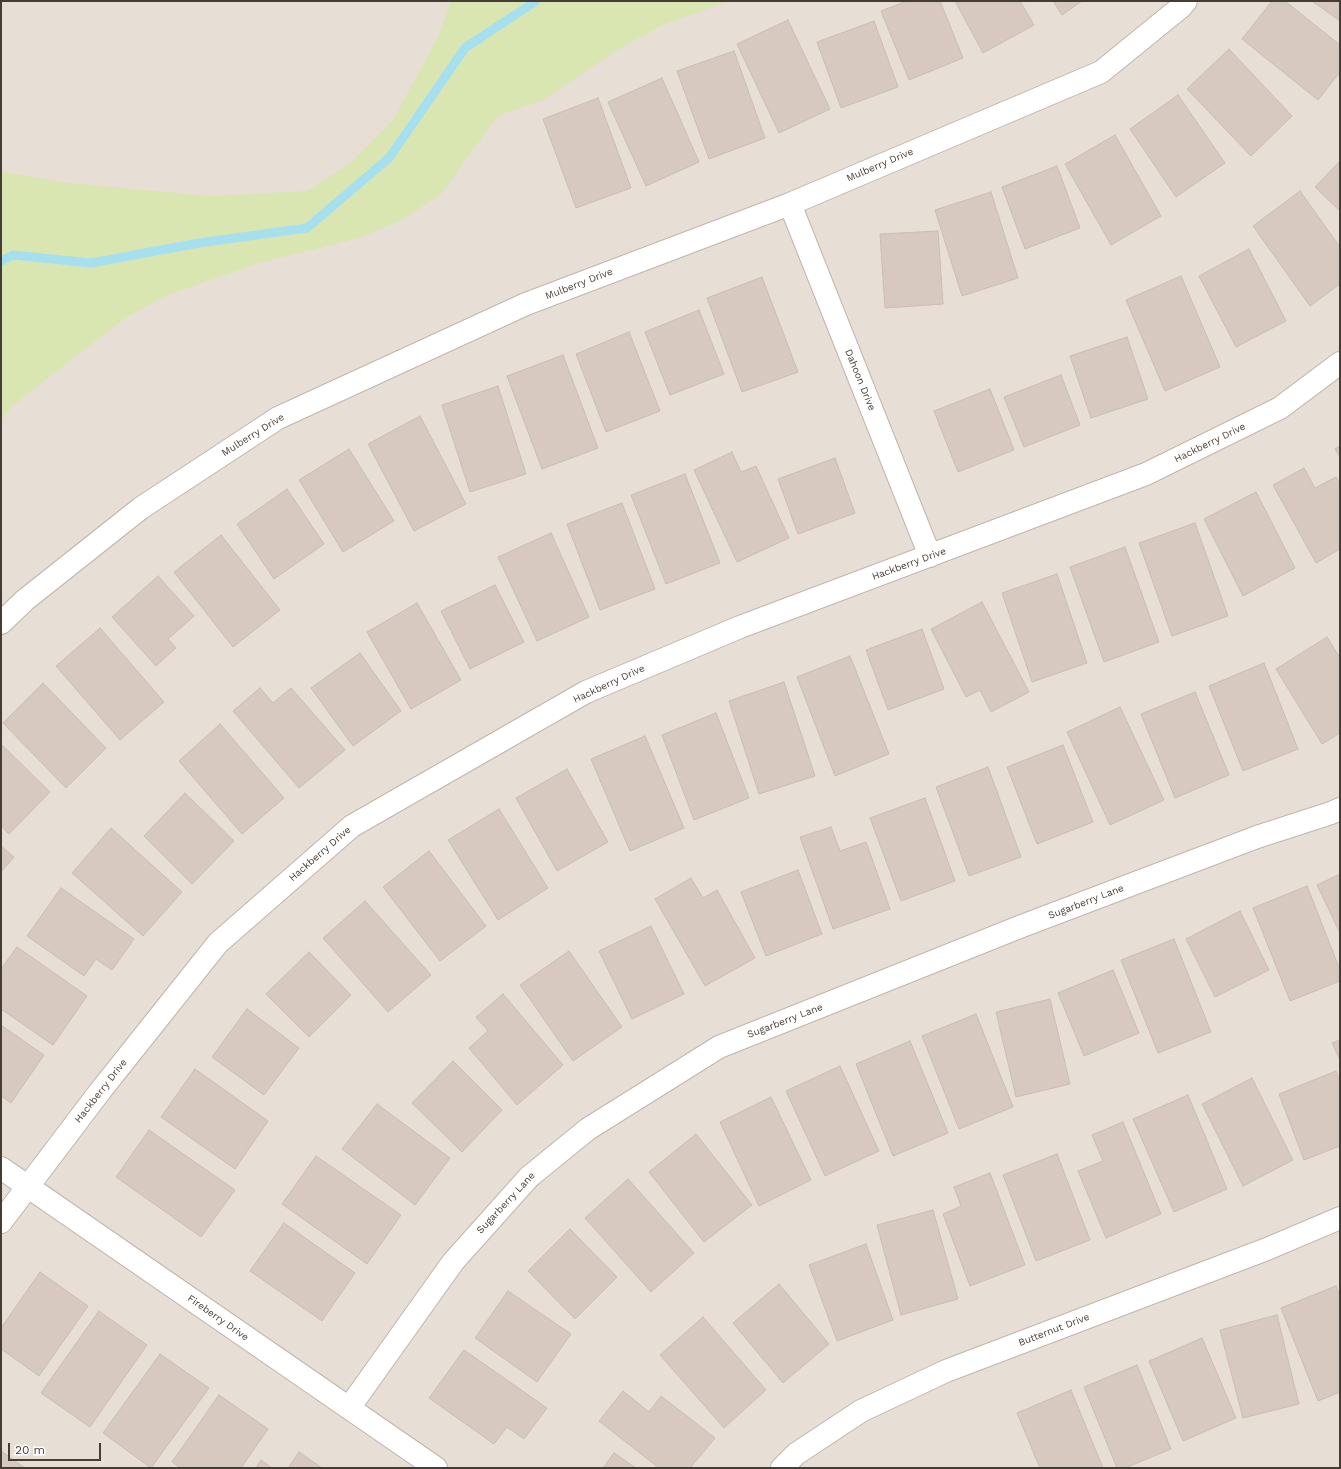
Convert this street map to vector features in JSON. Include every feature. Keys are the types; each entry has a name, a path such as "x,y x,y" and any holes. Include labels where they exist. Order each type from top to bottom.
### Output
{"street":[{"name":"Mulberry Drive","path":"1,623 25,600 142,508 278,418 526,304 790,204 1101,72 1181,7 1186,1"},
{"name":"Dahoon Drive","path":"790,204 930,556"},
{"name":"Hackberry Drive","path":"1,1222 101,1090 218,944 352,826 586,692 740,627 1146,474 1280,408 1340,363"},
{"name":"Sugarberry Lane","path":"349,1408 453,1262 530,1177 588,1129 719,1047 1022,926 1257,837 1340,809"},
{"name":"Fireberry Drive","path":"1,1168 436,1468"},
{"name":"Butternut Drive","path":"782,1468 796,1454 861,1411 946,1371 1267,1249 1340,1218"}],"shaded area":[{"path":"1,1 1340,1 1340,1468 1,1468"}],"green space":[{"path":"450,1 729,1 663,25 619,49 543,100 498,116 441,194 402,220 359,238 256,264 165,296 124,319 12,406 1,421 1,171 59,182 210,196 307,191 349,164 393,120 439,35"}],"building":[{"path":"907,1 940,1 963,58 909,80 881,11"},
{"path":"955,1 1020,1 1034,25 983,53"},
{"path":"1053,1 1082,1 1062,15"},
{"path":"1272,1 1285,1 1340,45 1340,72 1318,100 1242,39"},
{"path":"1312,1 1340,1 1340,21"},
{"path":"788,20 830,109 779,133 737,44"},
{"path":"874,21 898,87 841,108 817,42"},
{"path":"1229,49 1292,116 1251,156 1187,89"},
{"path":"734,51 765,138 709,159 677,71"},
{"path":"662,78 699,162 646,186 608,102"},
{"path":"1178,95 1225,163 1176,197 1130,129"},
{"path":"598,98 631,188 576,208 543,119"},
{"path":"1115,135 1161,216 1111,245 1065,164"},
{"path":"1340,161 1340,211 1315,187"},
{"path":"1057,166 1080,228 1025,249 1002,187"},
{"path":"1300,191 1340,247 1340,284 1310,306 1253,226"},
{"path":"991,192 1018,278 962,296 935,210"},
{"path":"938,231 943,304 885,308 880,234"},
{"path":"1249,249 1286,321 1236,347 1199,276"},
{"path":"1181,276 1220,367 1165,391 1126,300"},
{"path":"762,277 798,372 742,392 707,298"},
{"path":"699,310 724,374 670,395 645,332"},
{"path":"629,332 660,411 606,432 576,354"},
{"path":"1127,337 1148,399 1091,418 1070,356"},
{"path":"563,355 598,448 542,469 507,376"},
{"path":"1061,375 1080,425 1024,447 1004,397"},
{"path":"498,386 526,474 470,492 442,405"},
{"path":"990,389 1014,450 958,472 934,411"},
{"path":"420,416 466,504 414,531 368,444"},
{"path":"1340,446 1340,457 1335,449"},
{"path":"349,449 394,521 343,552 299,480"},
{"path":"732,452 741,472 756,466 789,538 737,562 694,470"},
{"path":"835,458 855,513 798,534 778,479"},
{"path":"1304,468 1315,488 1336,477 1340,484 1340,549 1316,563 1273,485"},
{"path":"685,474 720,563 666,584 631,495"},
{"path":"287,489 324,544 274,579 237,524"},
{"path":"1256,492 1295,568 1243,596 1204,519"},
{"path":"622,503 655,589 600,610 567,524"},
{"path":"1195,523 1228,616 1172,636 1139,543"},
{"path":"551,533 589,617 537,641 498,557"},
{"path":"221,535 280,610 233,647 174,572"},
{"path":"1125,547 1159,642 1104,662 1070,567"},
{"path":"1057,574 1087,663 1032,682 1002,593"},
{"path":"158,576 194,616 168,639 176,648 156,666 112,617"},
{"path":"495,585 524,642 470,669 441,611"},
{"path":"982,602 1029,692 991,712 980,690 966,697 931,629"},
{"path":"417,603 461,680 411,709 367,632"},
{"path":"100,628 164,702 120,740 56,666"},
{"path":"922,629 944,689 888,710 866,650"},
{"path":"1327,637 1340,658 1340,733 1322,744 1276,669"},
{"path":"360,653 401,711 353,746 311,688"},
{"path":"850,656 889,754 835,776 797,677"},
{"path":"1264,663 1298,749 1243,771 1209,686"},
{"path":"784,682 815,776 759,794 729,701"},
{"path":"43,683 106,748 66,788 3,723"},
{"path":"260,688 273,703 291,688 345,750 299,788 233,711"},
{"path":"1195,692 1229,775 1175,798 1141,714"},
{"path":"1120,707 1164,800 1110,825 1067,732"},
{"path":"716,713 749,798 694,820 662,735"},
{"path":"220,724 284,798 242,834 179,761"},
{"path":"645,736 684,828 630,851 591,759"},
{"path":"1,744 50,792 9,834 1,826"},
{"path":"1063,745 1093,822 1037,844 1007,767"},
{"path":"988,767 1021,857 969,876 936,787"},
{"path":"567,769 608,842 557,871 516,798"},
{"path":"185,793 234,841 192,884 144,836"},
{"path":"925,798 955,881 901,901 870,818"},
{"path":"499,809 548,888 498,920 448,840"},
{"path":"831,827 840,851 866,842 890,909 833,929 800,837"},
{"path":"111,828 182,892 143,936 72,873"},
{"path":"1,846 14,857 1,872"},
{"path":"429,851 486,926 440,961 383,887"},
{"path":"798,870 822,934 766,956 741,892"},
{"path":"1340,874 1340,933 1317,885"},
{"path":"691,878 703,898 717,890 755,958 705,986 655,899"},
{"path":"1307,886 1340,970 1340,981 1290,1001 1253,908"},
{"path":"61,888 134,939 112,970 96,959 84,976 27,936"},
{"path":"365,901 431,975 388,1012 323,938"},
{"path":"1240,911 1269,970 1215,997 1186,939"},
{"path":"651,926 684,994 632,1019 599,951"},
{"path":"1174,939 1211,1032 1158,1053 1121,960"},
{"path":"17,947 87,996 53,1045 1,1009 1,969"},
{"path":"569,951 622,1027 573,1061 520,985"},
{"path":"309,952 351,995 309,1037 266,994"},
{"path":"1113,970 1139,1033 1084,1056 1058,993"},
{"path":"503,994 563,1065 517,1105 469,1048 488,1031 476,1017"},
{"path":"1050,999 1070,1084 1016,1097 996,1012"},
{"path":"247,1009 299,1048 264,1095 212,1057"},
{"path":"976,1014 1013,1107 959,1129 922,1036"},
{"path":"1,1025 44,1055 11,1103 1,1096"},
{"path":"1340,1040 1340,1060 1332,1043"},
{"path":"910,1041 948,1133 893,1156 856,1064"},
{"path":"453,1061 502,1110 462,1152 412,1103"},
{"path":"840,1066 879,1151 825,1176 786,1091"},
{"path":"195,1069 268,1121 235,1169 161,1117"},
{"path":"1336,1071 1340,1082 1340,1146 1304,1160 1279,1094"},
{"path":"1252,1078 1293,1160 1243,1186 1202,1104"},
{"path":"1188,1095 1227,1189 1174,1212 1133,1119"},
{"path":"771,1097 811,1180 759,1206 720,1122"},
{"path":"377,1104 450,1158 415,1205 342,1149"},
{"path":"1123,1122 1161,1214 1106,1238 1078,1171 1103,1161 1092,1135"},
{"path":"149,1130 235,1190 201,1237 116,1177"},
{"path":"696,1134 752,1205 704,1242 649,1172"},
{"path":"1057,1154 1090,1240 1036,1261 1003,1175"},
{"path":"316,1156 401,1215 367,1264 282,1204"},
{"path":"990,1173 1025,1265 970,1286 943,1214 961,1206 954,1187"},
{"path":"628,1179 694,1253 651,1292 585,1218"},
{"path":"933,1210 958,1299 901,1315 877,1225"},
{"path":"284,1223 355,1273 322,1321 250,1271"},
{"path":"570,1229 617,1277 575,1319 528,1271"},
{"path":"866,1244 893,1320 837,1341 809,1265"},
{"path":"40,1272 88,1306 39,1376 1,1349 1,1328"},
{"path":"779,1284 829,1344 783,1383 733,1323"},
{"path":"1336,1286 1340,1296 1340,1392 1318,1401 1281,1308"},
{"path":"508,1291 571,1334 537,1382 475,1338"},
{"path":"99,1311 147,1345 90,1427 41,1393"},
{"path":"1277,1315 1299,1404 1243,1418 1220,1330"},
{"path":"703,1317 766,1390 724,1428 660,1355"},
{"path":"1202,1338 1236,1418 1183,1441 1149,1361"},
{"path":"464,1350 547,1408 524,1439 507,1427 494,1444 429,1398"},
{"path":"160,1354 209,1388 151,1468 103,1433"},
{"path":"1137,1365 1171,1449 1125,1468 1117,1468 1084,1387"},
{"path":"1071,1390 1103,1468 1040,1468 1017,1413"},
{"path":"623,1391 649,1412 661,1396 715,1438 690,1468 659,1468 599,1421"},
{"path":"219,1395 268,1429 241,1468 181,1468 172,1462"},
{"path":"1,1451 25,1468 1,1468"},
{"path":"299,1452 322,1468 288,1468"},
{"path":"614,1453 636,1468 603,1468"},
{"path":"261,1460 272,1468 256,1468"}],"waterway":[{"path":"1,261 13,255 91,263 199,243 307,228 389,158 465,48 536,1"}]}
